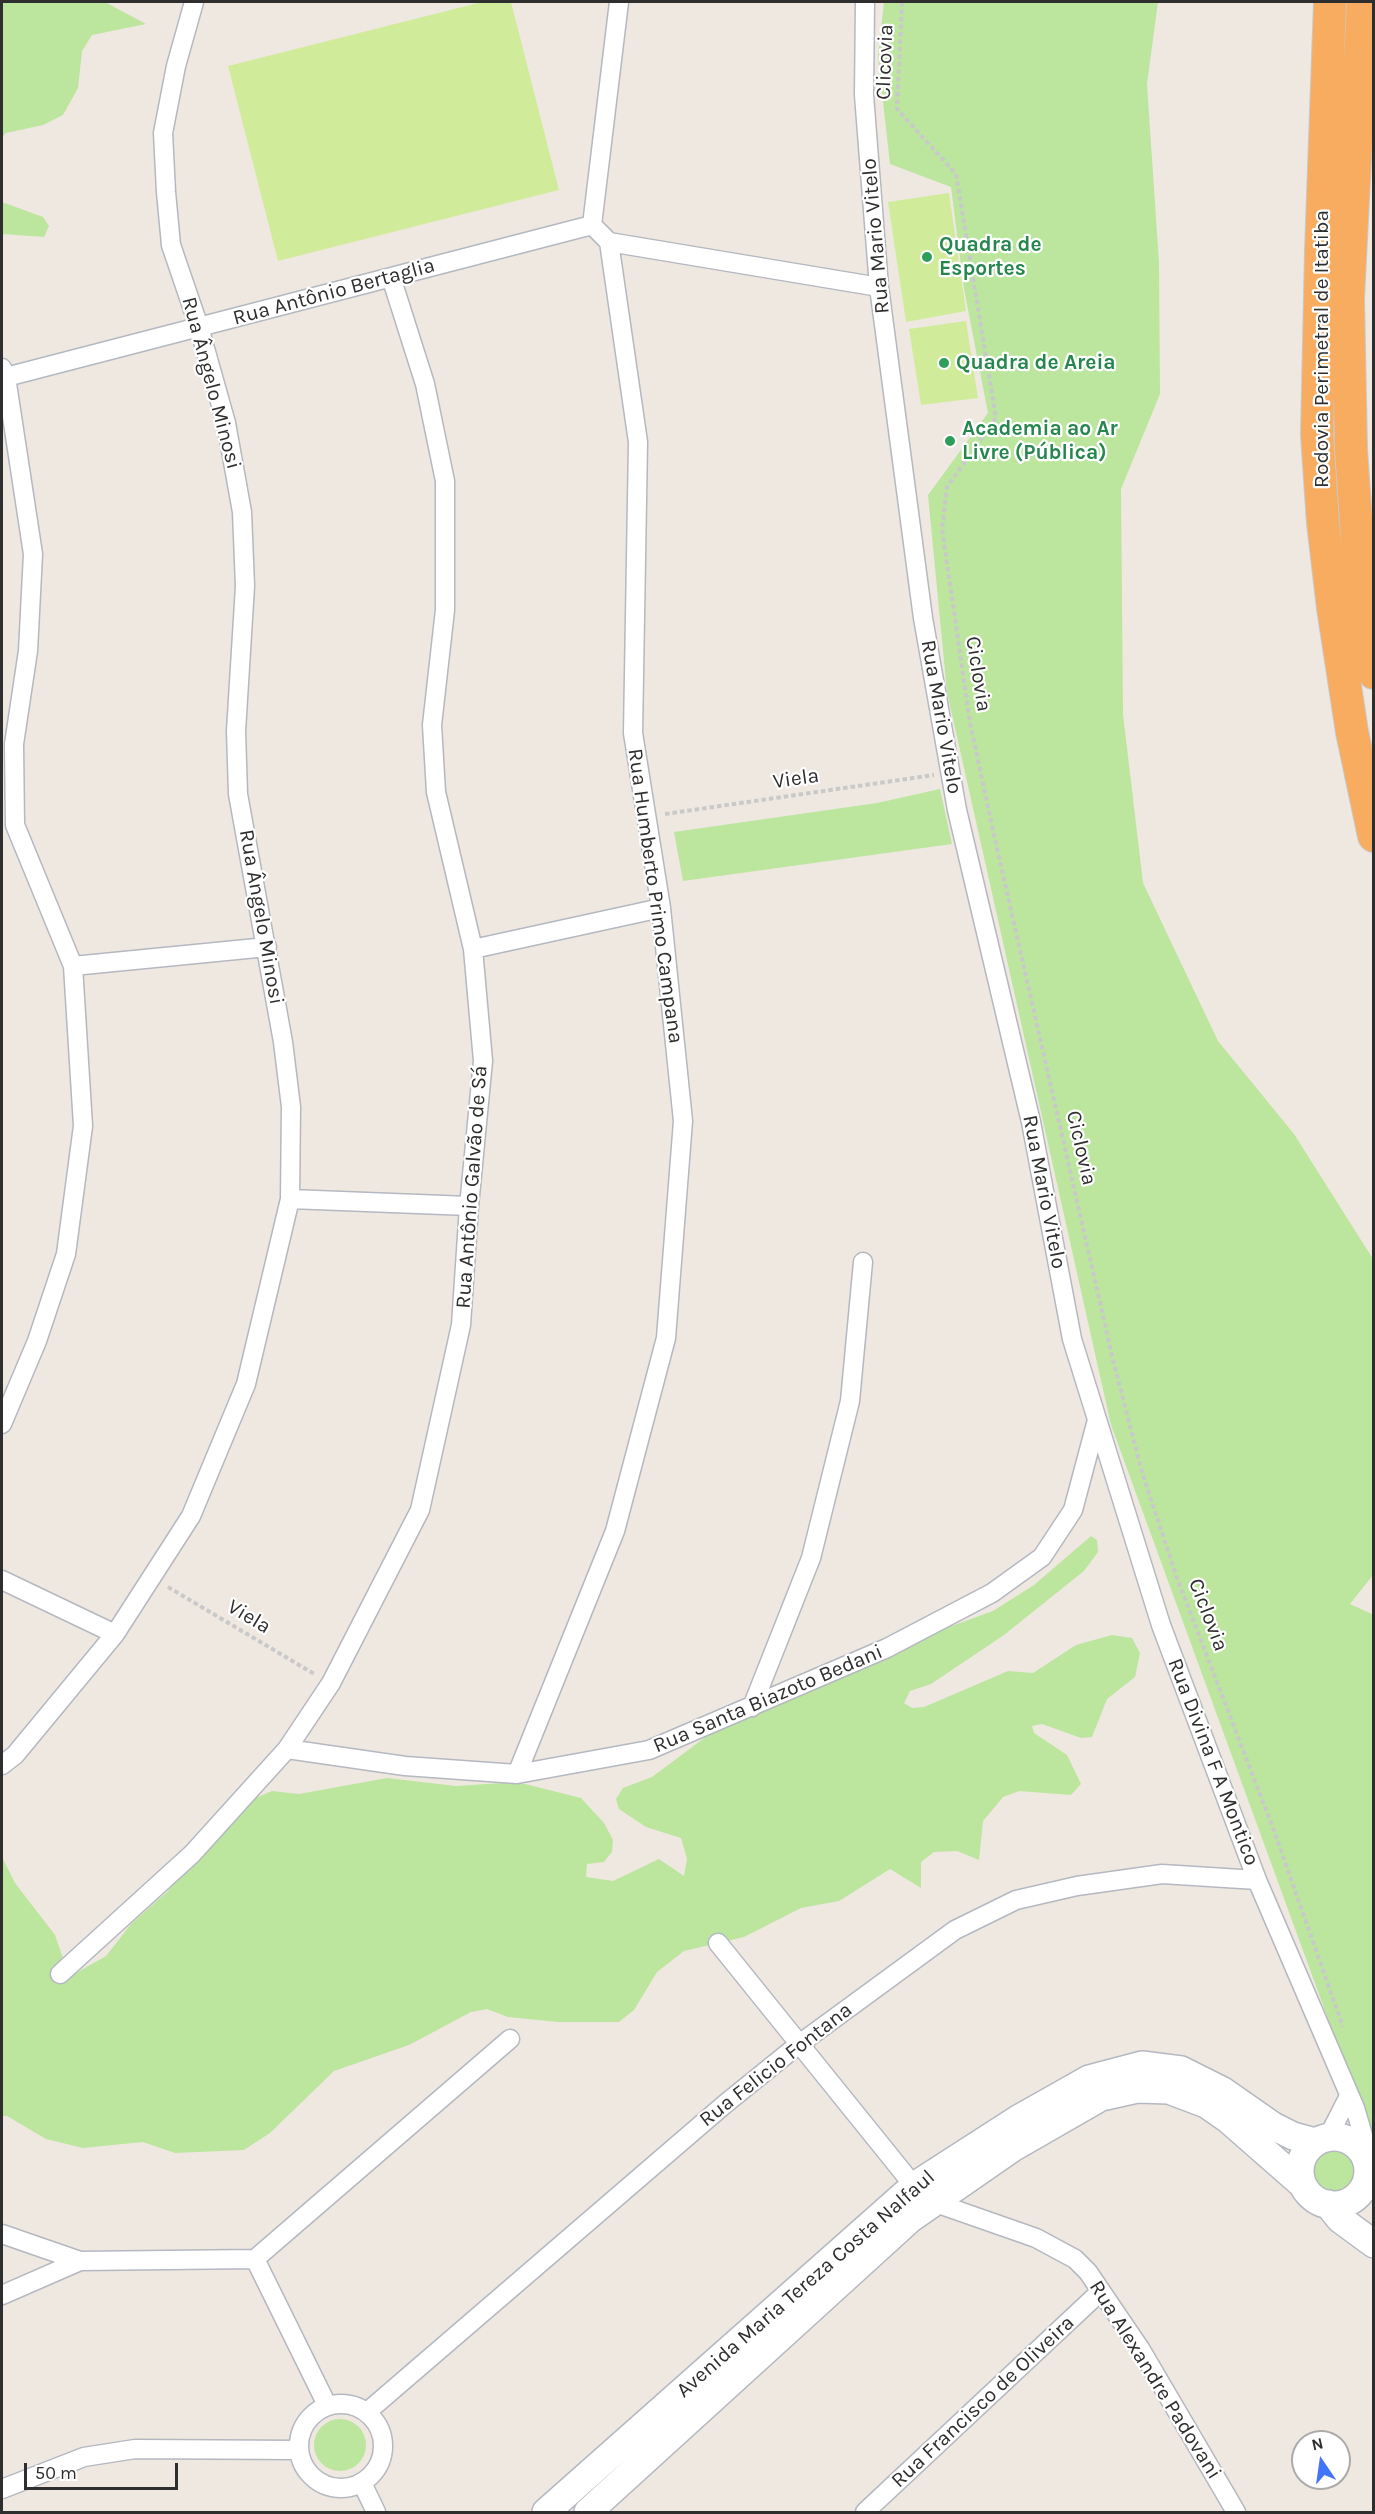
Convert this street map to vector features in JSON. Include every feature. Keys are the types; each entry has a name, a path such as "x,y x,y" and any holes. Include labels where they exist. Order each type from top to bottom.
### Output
{"highway":[{"name":"Rodovia Perimetral de Itatiba","path":"1330,2 1317,435 1323,523 1333,608 1352,732 1374,836"},
{"name":"Rodovia Perimetral de Itatiba","path":"1363,2 1349,321 1351,450 1362,606 1374,673"}],"main road":[{"name":"Avenida Maria Tereza Costa Nalfaul","path":"546,2512 924,2194 1018,2119 1089,2079 1142,2065 1181,2070 1223,2091 1273,2126 1293,2136 1322,2139"},
{"path":"588,2512 910,2219 924,2194 1014,2147 1101,2097 1137,2089 1169,2090 1206,2104 1229,2120 1302,2184 1309,2194 1328,2204 1340,2219 1374,2244"},
{"path":"1302,2184 1301,2160 1307,2150 1322,2139 1347,2139 1357,2144 1368,2164 1366,2184 1361,2193 1352,2200 1341,2204 1328,2204"}],"street":[{"name":"Rua Ângelo Minosi","path":"2,1765 15,1755 116,1634 190,1516 246,1384 290,1199 291,1107 283,1042 238,794 236,731 245,586 242,512 226,423 199,327 171,245 163,133 176,66 194,2"},
{"path":"619,2 592,225 609,242 879,287"},
{"name":"Rua Mario Vitelo","path":"865,2 864,95 879,287 923,618 957,810 1031,1122 1072,1339 1098,1420"},
{"name":"Rua Antônio Bertaglia","path":"4,373 199,327 592,225"},
{"name":"Rua Humberto Primo Campana","path":"517,1774 615,1532 666,1338 683,1121 661,908 633,733 638,442 609,242"},
{"name":"Rua Antônio Galvão de Sá","path":"60,1974 192,1854 287,1749 331,1683 420,1509 461,1325 469,1206 483,1061 473,949 436,792 432,725 445,610 445,481 425,384 392,277"},
{"path":"2,1424 37,1341 66,1254 83,1126 73,966 15,825 8,743 28,651 33,554 4,373"},
{"path":"473,949 661,908"},
{"path":"73,966 267,947"},
{"path":"290,1199 469,1206"},
{"path":"752,1707 810,1558 850,1401 863,1262"},
{"name":"Rua Santa Biazoto Bedani","path":"287,1749 405,1766 517,1774 649,1750 887,1648 992,1593 1042,1557 1073,1510 1098,1420"},
{"name":"Rua Divina F A Montico","path":"1098,1420 1161,1625 1257,1880 1360,2120 1368,2164"},
{"path":"2,1580 116,1634"},
{"name":"Rua Felicio Fontana","path":"367,2412 716,2111 798,2045 955,1929 1016,1900 1077,1886 1162,1874 1257,1880"},
{"path":"718,1943 798,2045 924,2194"},
{"path":"2,2234 80,2261 255,2259 510,2039"},
{"path":"1322,2139 1349,2096"},
{"name":"Rua Alexandre Padovani","path":"924,2194 1036,2238 1075,2259 1101,2291 1141,2350 1236,2512"},
{"path":"255,2259 327,2405"},
{"path":"2,2295 80,2261"},
{"name":"Rua Francisco de Oliveira","path":"865,2512 1101,2291"},
{"path":"341,2403 355,2405 367,2412 380,2428 384,2449 380,2463 373,2474 362,2483 348,2488 334,2488 321,2483 302,2463 299,2450 300,2435 306,2422 315,2412 327,2405 341,2403"},
{"path":"2,2489 84,2457 135,2449 299,2450"},
{"path":"362,2483 376,2512"}],"path":[{"name":"Clicovia","path":"902,2 897,109 956,174"},
{"name":"Ciclovia","path":"956,174 996,418 946,487 942,528 970,723 1113,1360 1142,1472 1177,1578 1274,1828 1346,2036"},
{"name":"Viela","path":"646,816 950,772"},
{"name":"Viela","path":"152,1577 331,1683"}],"green space":[{"path":"2,2 105,2 146,24 92,35 82,51 78,88 63,115 43,125 6,133 2,137"},
{"path":"482,2 511,2 559,190 278,261 228,66"},
{"path":"884,2 1158,2 1147,84 1159,263 1160,394 1121,489 1123,714 1143,883 1218,1041 1294,1134 1373,1259 1373,1575 1350,1604 1374,1615 1373,2142 1111,1425 947,692 928,495 988,413 964,289 951,187 890,164 878,57"},
{"name":"Quadra de Esportes","path":"949,193 966,311 906,322 888,202"},
{"path":"2,202 43,217 49,226 44,237 2,234"},
{"name":"Quadra de Areia","path":"966,321 978,398 921,405 909,329"},
{"path":"940,789 952,844 683,881 674,832 877,803"},
{"path":"1091,1536 1097,1540 1098,1552 1084,1571 1004,1635 931,1684 910,1691 904,1703 912,1708 924,1707 1008,1671 1033,1673 1076,1645 1112,1635 1132,1638 1140,1653 1135,1677 1107,1699 1092,1737 1081,1738 1042,1724 1032,1726 1034,1733 1067,1755 1081,1784 1071,1795 1019,1791 1003,1797 983,1821 979,1860 957,1851 934,1852 921,1862 921,1888 890,1869 839,1901 801,1908 744,1937 684,1951 657,1972 634,2010 619,2022 558,2022 508,2017 487,2009 471,2012 409,2045 334,2071 270,2133 244,2150 175,2153 143,2142 83,2148 46,2139 7,2116 2,2116 2,1857 15,1883 55,1935 66,1967 76,1973 106,1956 131,1924 168,1891 232,1808 272,1791 299,1794 387,1778 456,1786 517,1782 581,1798 604,1823 613,1840 612,1852 604,1862 587,1864 586,1877 613,1881 659,1859 684,1876 687,1859 681,1838 646,1827 619,1809 616,1799 623,1788 652,1777 723,1724 819,1674 993,1611 1034,1585"},
{"path":"1330,2146 1347,2153 1354,2170 1347,2187 1330,2194 1313,2187 1306,2170 1313,2153"},
{"path":"340,2419 350,2421 358,2427 364,2435 366,2445 364,2455 358,2463 350,2469 340,2471 330,2469 322,2463 316,2455 314,2445 316,2435 322,2427 330,2421"}],"place":[{"name":"Quadra de Esportes","path":"927,257"},
{"name":"Quadra de Areia","path":"944,363"},
{"name":"Academia ao Ar Livre (Pública)","path":"950,441"}]}
